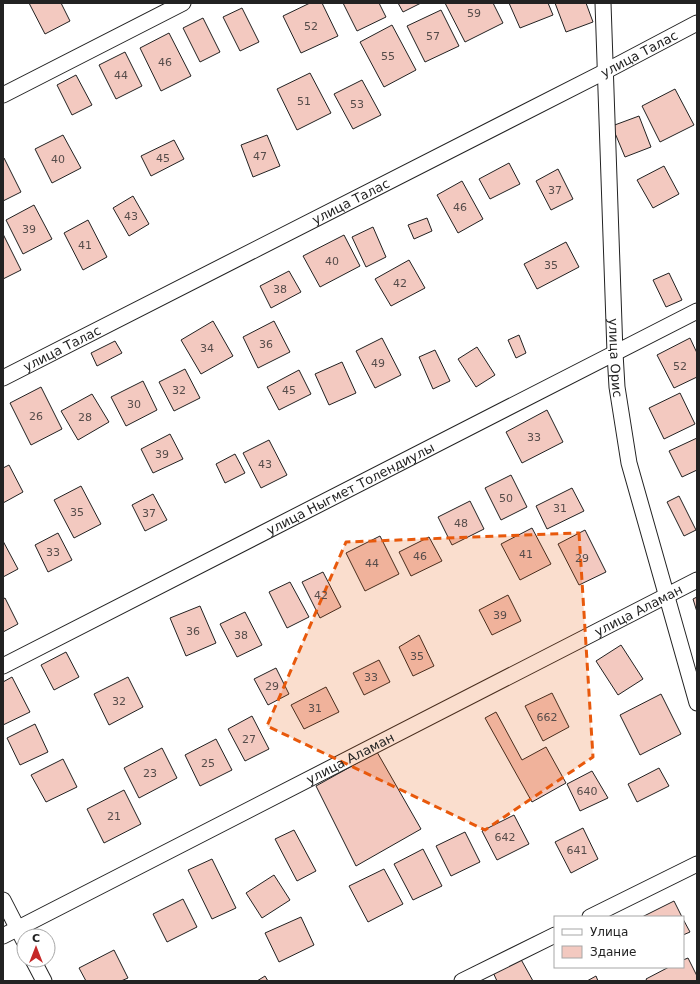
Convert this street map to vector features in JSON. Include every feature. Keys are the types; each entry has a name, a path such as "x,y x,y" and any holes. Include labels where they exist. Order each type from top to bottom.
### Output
{"street":[{"path":"3,95 183,3"},
{"name":"улица Орис","path":"603,3 617,387 629,463 697,703"},
{"name":"улица Талас","path":"3,378 606,71 697,23"},
{"name":"улица Ныгмет Толендиулы","path":"3,666 697,311"},
{"name":"улица Аламан","path":"34,928 697,580"},
{"path":"592,916 697,864"},
{"path":"3,900 17,928"},
{"name":"улица Аламан","path":"3,936 16,935"},
{"path":"462,981 554,935"},
{"path":"37,968 44,981"}],"highlighted area":[{"path":"579,533 593,757 485,830 267,726 346,542"}],"building":[{"path":"29,3 61,3 70,21 45,34"},
{"path":"310,3 322,3 338,36 301,53 283,16"},
{"path":"343,3 379,3 386,17 357,31"},
{"path":"398,3 421,3 403,12"},
{"path":"445,3 493,3 503,23 465,42"},
{"path":"509,3 548,3 553,15 520,28"},
{"path":"555,3 586,3 593,22 566,32"},
{"path":"242,8 259,42 240,51 223,17"},
{"path":"441,10 459,46 425,62 407,26"},
{"path":"203,18 220,52 200,62 183,28"},
{"path":"392,25 416,70 384,87 360,42"},
{"path":"169,33 191,76 161,91 140,48"},
{"path":"125,52 142,86 116,99 99,65"},
{"path":"310,73 331,113 297,130 277,89"},
{"path":"76,75 92,105 72,115 57,85"},
{"path":"362,80 381,115 353,129 334,94"},
{"path":"675,89 694,125 660,142 642,106"},
{"path":"639,116 651,147 625,157 612,126"},
{"path":"63,135 81,168 52,183 35,149"},
{"path":"267,135 280,166 253,177 241,145"},
{"path":"174,140 184,159 151,176 141,156"},
{"path":"4,158 21,192 3,201 3,159"},
{"path":"509,163 520,184 490,199 479,179"},
{"path":"664,166 679,194 653,208 637,180"},
{"path":"558,169 573,199 551,210 536,181"},
{"path":"462,181 483,219 458,233 437,195"},
{"path":"133,196 149,224 129,236 113,208"},
{"path":"34,205 52,239 23,254 6,220"},
{"path":"427,218 432,231 414,239 408,225"},
{"path":"88,220 107,257 83,270 64,233"},
{"path":"373,227 386,257 366,267 352,237"},
{"path":"3,234 21,270 3,279"},
{"path":"344,235 360,266 320,287 303,256"},
{"path":"566,242 579,267 537,289 524,264"},
{"path":"409,260 425,288 391,306 375,279"},
{"path":"289,271 301,292 271,308 260,286"},
{"path":"669,273 682,300 666,307 653,280"},
{"path":"213,321 233,356 201,374 181,340"},
{"path":"274,321 290,352 258,368 243,337"},
{"path":"519,335 526,353 516,358 508,340"},
{"path":"382,338 401,375 375,388 356,351"},
{"path":"690,338 697,353 697,377 674,388 657,355"},
{"path":"115,341 122,353 97,366 91,353"},
{"path":"477,347 495,375 476,387 458,359"},
{"path":"435,350 450,381 433,389 419,357"},
{"path":"342,362 356,393 329,405 315,374"},
{"path":"185,369 200,398 174,411 159,382"},
{"path":"299,370 311,394 279,410 267,387"},
{"path":"143,381 157,410 126,426 111,397"},
{"path":"41,387 62,429 31,445 10,403"},
{"path":"680,393 695,424 664,439 649,408"},
{"path":"92,394 109,422 78,440 61,411"},
{"path":"547,410 563,442 522,463 506,432"},
{"path":"170,434 183,459 153,473 141,449"},
{"path":"697,438 697,470 682,477 669,451"},
{"path":"269,440 287,475 261,488 243,453"},
{"path":"235,454 245,473 225,483 216,464"},
{"path":"9,465 23,492 3,503 3,468"},
{"path":"511,475 527,507 501,520 485,488"},
{"path":"81,486 101,524 74,538 54,500"},
{"path":"572,488 584,511 547,529 536,506"},
{"path":"153,494 167,520 145,531 132,505"},
{"path":"679,496 696,530 684,536 667,502"},
{"path":"470,501 484,529 452,545 438,517"},
{"path":"532,528 551,564 520,580 501,544"},
{"path":"585,530 606,572 579,585 558,544"},
{"path":"58,533 72,560 48,572 35,545"},
{"path":"380,536 399,574 365,591 346,553"},
{"path":"429,537 442,561 411,576 399,552"},
{"path":"3,541 18,569 3,577"},
{"path":"323,572 341,607 320,618 302,582"},
{"path":"290,582 309,617 287,628 269,592"},
{"path":"508,595 521,621 492,635 479,610"},
{"path":"697,597 697,612 693,599"},
{"path":"5,598 18,624 3,632 3,599"},
{"path":"200,606 216,643 186,656 170,618"},
{"path":"245,612 262,645 237,657 220,624"},
{"path":"419,635 434,666 413,676 399,647"},
{"path":"621,645 643,679 618,695 596,661"},
{"path":"66,652 79,677 54,690 41,665"},
{"path":"379,660 390,682 364,695 353,673"},
{"path":"276,668 289,694 268,705 254,679"},
{"path":"12,677 30,712 3,725 3,682"},
{"path":"128,677 143,707 109,725 94,694"},
{"path":"326,687 339,712 304,729 291,705"},
{"path":"552,693 569,727 543,741 525,706"},
{"path":"661,694 681,734 640,755 620,715"},
{"path":"496,712 522,760 546,747 566,783 532,802 485,718"},
{"path":"252,716 269,749 245,761 228,729"},
{"path":"35,724 48,752 20,765 7,738"},
{"path":"216,739 232,770 200,786 185,755"},
{"path":"162,748 177,778 139,798 124,768"},
{"path":"377,752 421,829 356,866 316,786"},
{"path":"63,759 77,787 46,802 31,775"},
{"path":"659,768 669,786 637,802 628,784"},
{"path":"592,771 608,798 580,811 567,784"},
{"path":"124,790 141,824 104,843 87,809"},
{"path":"514,815 529,844 497,860 482,831"},
{"path":"583,828 598,859 571,873 555,842"},
{"path":"294,830 316,871 297,881 275,839"},
{"path":"465,832 480,862 451,876 436,846"},
{"path":"423,849 442,886 413,900 394,864"},
{"path":"212,859 236,908 212,919 188,870"},
{"path":"384,869 403,904 368,922 349,886"},
{"path":"274,875 290,900 262,918 246,893"},
{"path":"183,899 197,927 167,942 153,914"},
{"path":"674,901 682,916 644,916"},
{"path":"301,917 314,945 279,962 265,933"},
{"path":"684,921 690,932 684,935"},
{"path":"114,950 128,978 121,981 86,981 79,968"},
{"path":"518,954 533,981 497,981 491,968"},
{"path":"688,958 697,976 697,981 647,981 646,979 667,968 684,968 684,960"},
{"path":"265,976 268,981 257,981"},
{"path":"596,976 598,981 587,981"}]}
